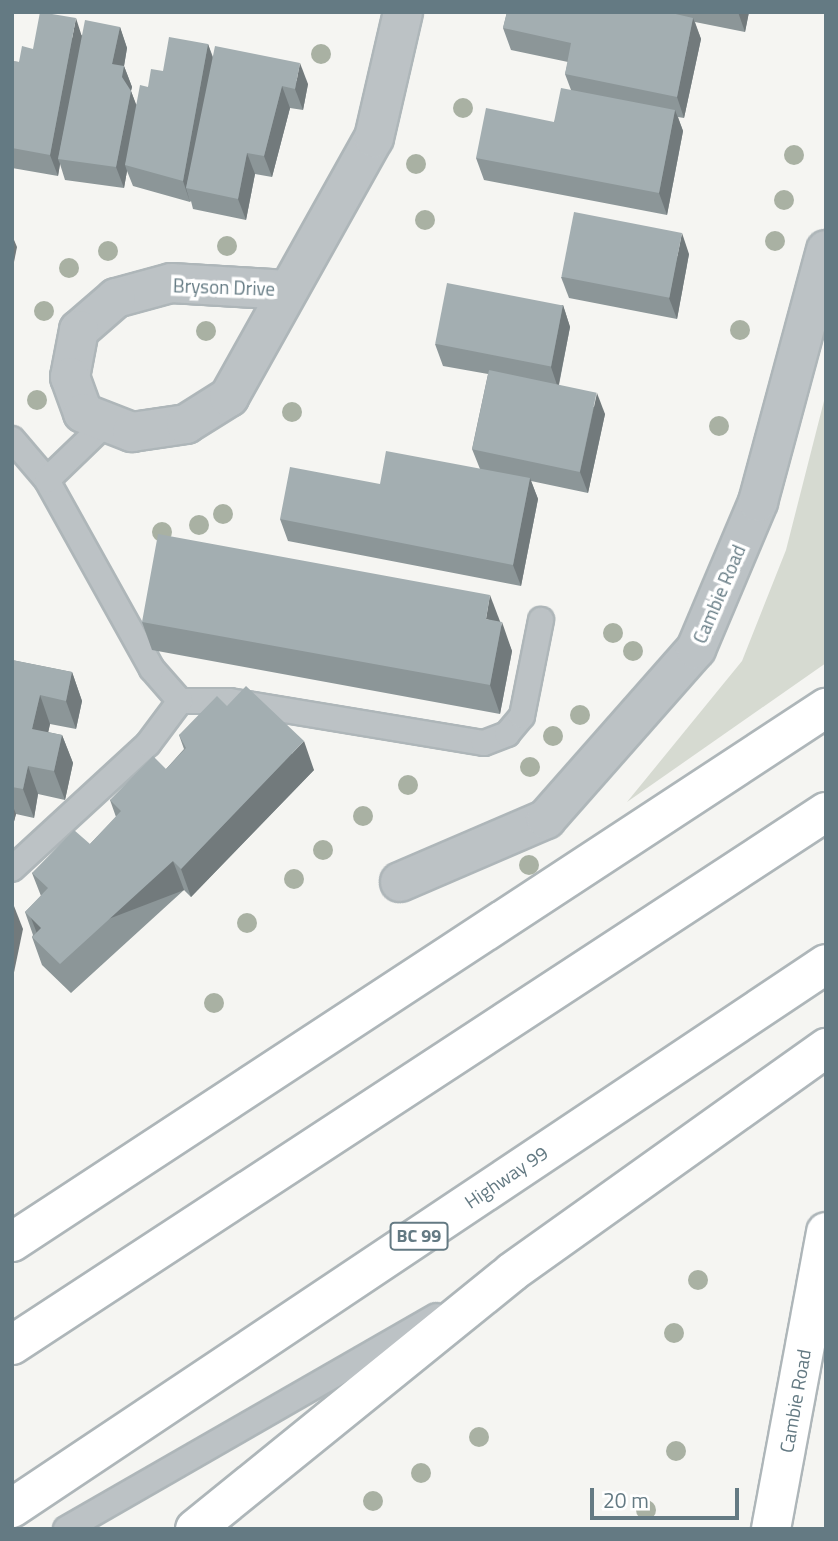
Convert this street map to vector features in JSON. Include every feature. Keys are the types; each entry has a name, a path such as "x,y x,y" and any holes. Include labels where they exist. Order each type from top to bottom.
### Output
{"main road":[{"path":"12,1242 826,708"},
{"path":"12,1345 826,812"},
{"name":"Highway 99","path":"12,1508 826,964"},
{"path":"195,1529 512,1272 826,1048"},
{"name":"Cambie Road","path":"771,1529 826,1232"}],"street":[{"name":"Bryson Drive","path":"288,290 171,283 116,298 79,330 70,377 83,413 103,426 132,432 186,424 229,397 374,138 403,12"},
{"name":"Cambie Road","path":"400,882 546,819 696,649 758,502 826,250"}],"lane":[{"path":"47,480 103,426"},
{"path":"12,439 47,480 152,669 180,701 230,701 484,743 507,734 522,716 541,620"},
{"path":"12,869 148,744 180,701"},
{"path":"66,1529 512,1272"}],"shaded area":[{"path":"826,393 826,663 627,802 742,661 786,550"}],"building":[{"path":"40,12 76,18 50,155 12,148 12,61 19,62 22,46 33,49"},
{"path":"507,12 667,12 693,18 677,97 565,74 571,43 503,28"},
{"path":"85,20 120,27 112,64 124,66 122,77 131,91 116,167 58,159"},
{"path":"169,37 208,44 183,181 125,165 140,85 148,87 151,69 163,71"},
{"path":"215,46 300,63 295,89 282,86 264,156 247,153 238,199 186,188"},
{"path":"561,88 675,110 659,193 476,158 486,108 554,122"},
{"path":"574,212 682,233 669,298 561,277"},
{"path":"447,283 563,306 551,366 435,344"},
{"path":"489,370 597,393 580,472 472,449"},
{"path":"386,451 530,478 513,565 280,519 290,467 380,484"},
{"path":"158,534 490,595 486,619 502,622 490,685 142,622"},
{"path":"12,660 72,672 66,701 40,695 32,729 62,735 54,771 28,766 23,789 12,787"},
{"path":"246,686 304,741 181,869 173,861 60,964 32,937 41,928 25,912 48,888 32,873 74,830 90,844 121,811 110,800 153,756 166,769 186,748 179,735 217,696 227,706"}]}
